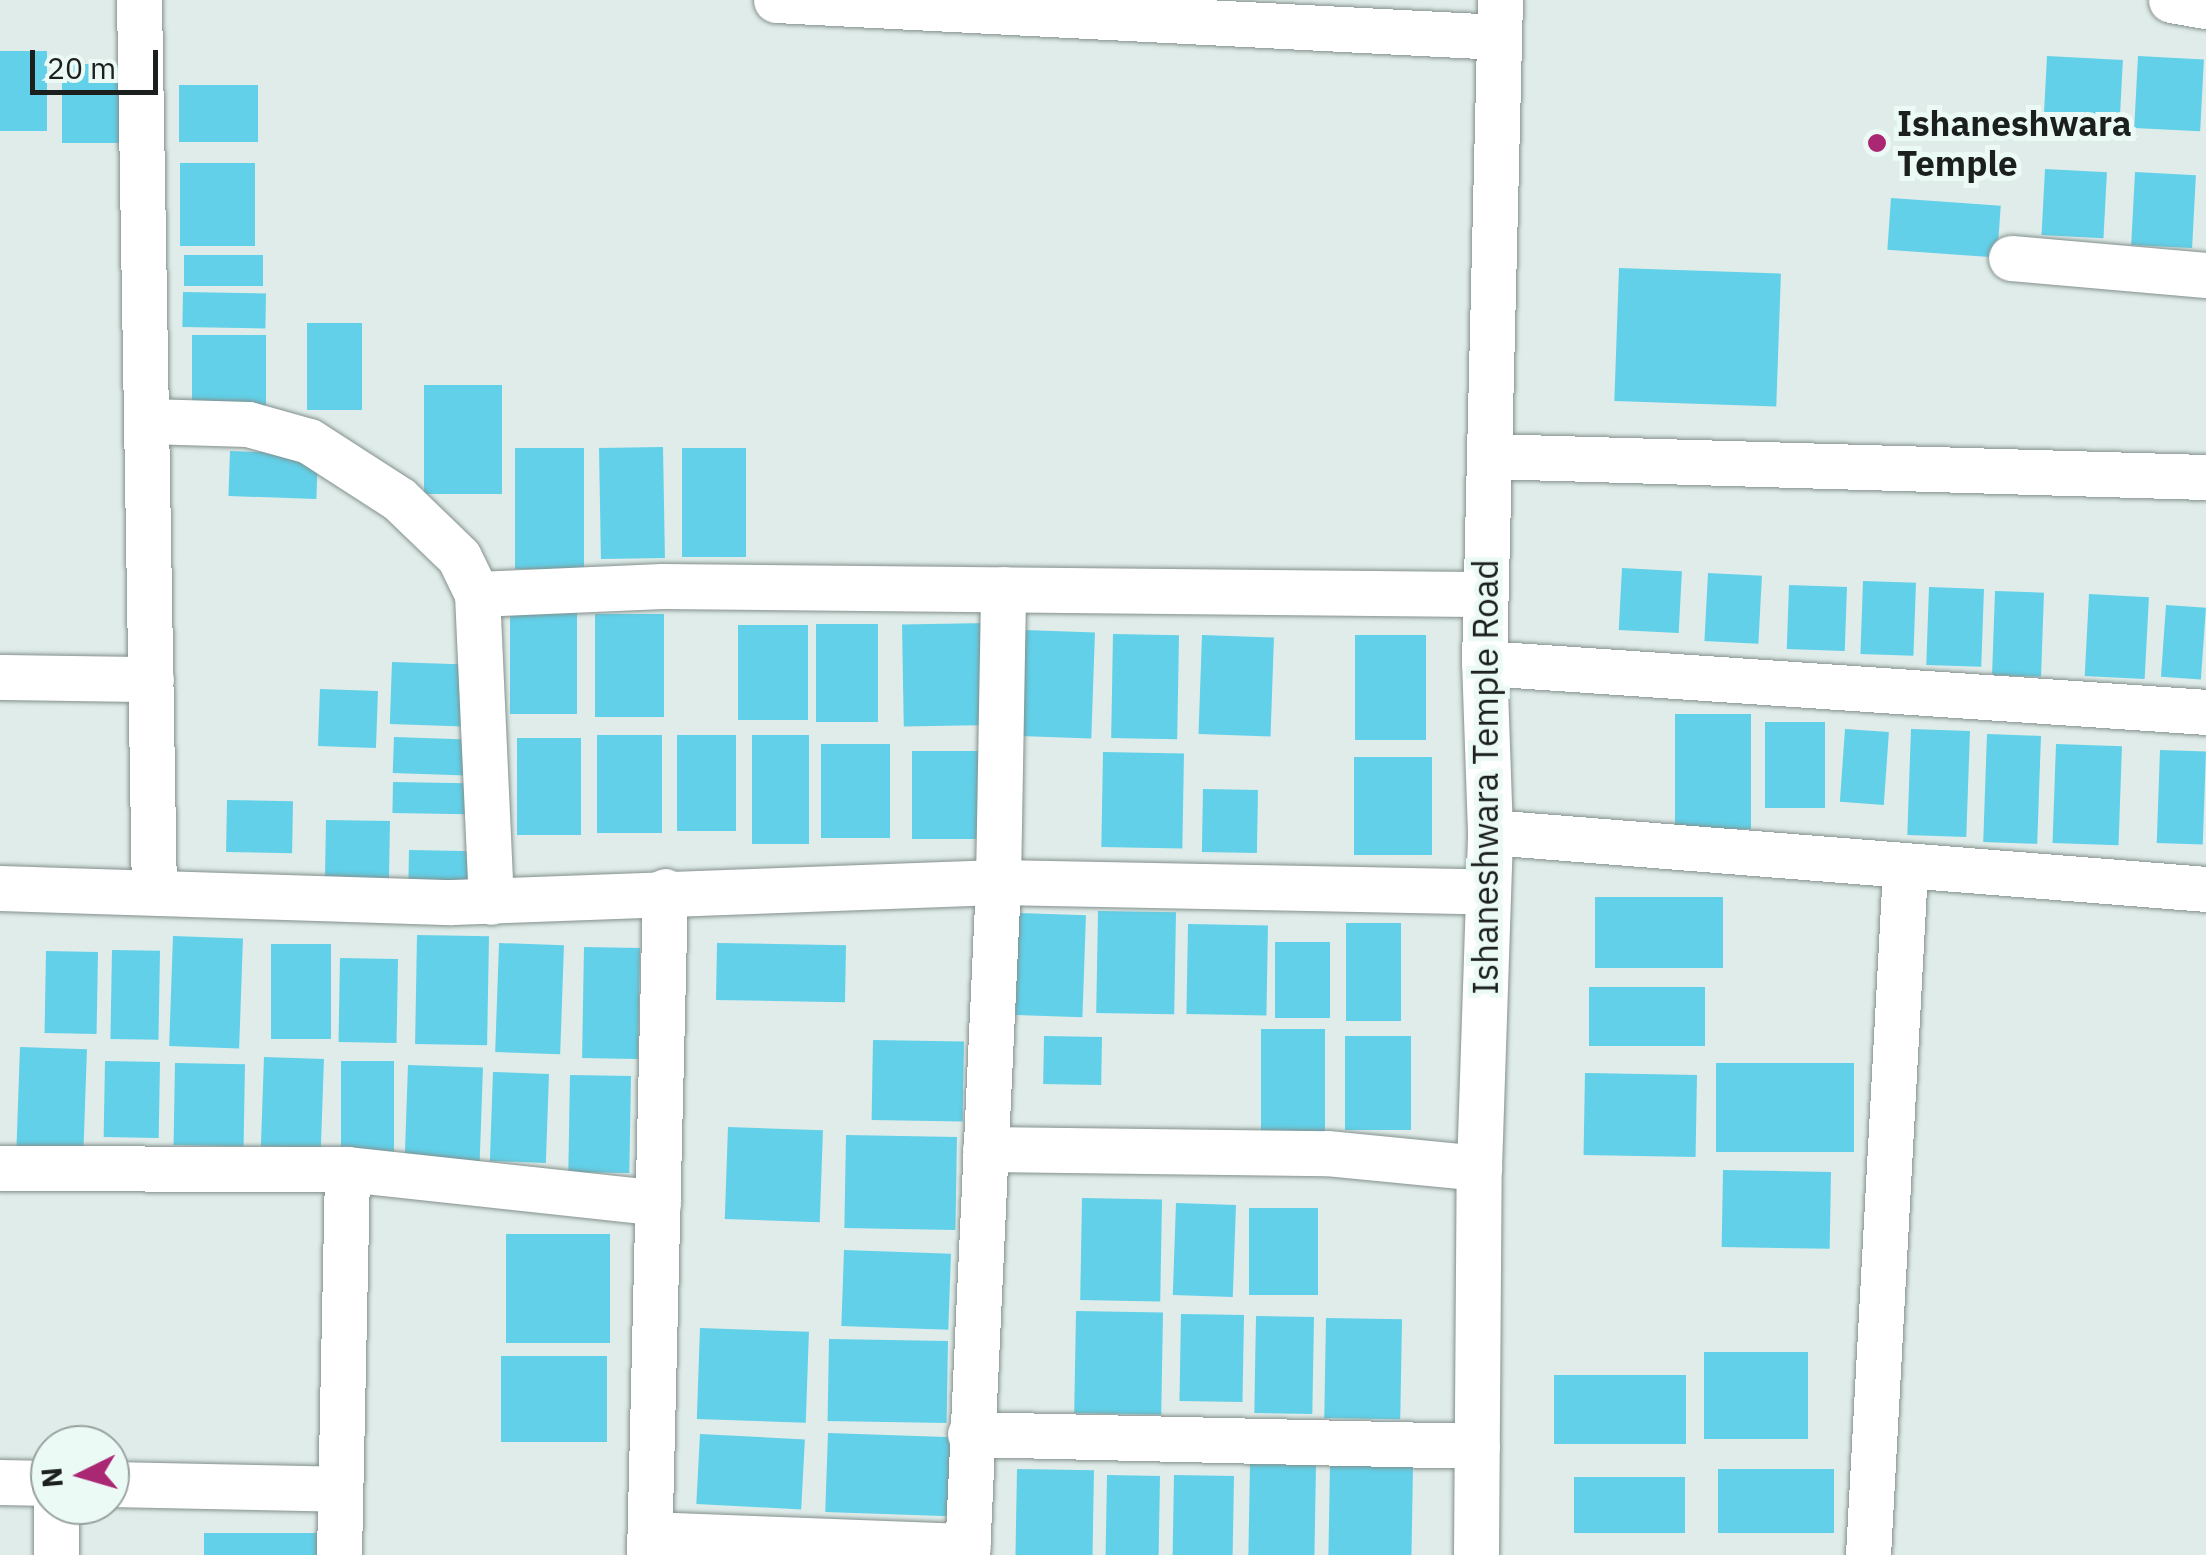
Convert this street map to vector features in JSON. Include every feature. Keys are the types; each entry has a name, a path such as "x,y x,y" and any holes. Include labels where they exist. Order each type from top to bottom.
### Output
{"street":[{"path":"139,0 154,892"},
{"path":"776,0 1499,18"},
{"path":"2171,0 2206,6"},
{"name":"Ishaneshwara Temple Road","path":"1476,1555 1478,1168 1490,832 1484,663 1499,18"},
{"path":"2011,258 2206,275"},
{"path":"147,422 248,424 309,441 431,526 459,557 477,594 491,902"},
{"path":"1489,456 2206,477"},
{"path":"477,594 662,586 1486,594"},
{"path":"665,890 649,1544 968,1550 970,1434 998,882 1003,589"},
{"path":"1484,663 2206,712"},
{"path":"0,676 151,679"},
{"path":"1490,832 1905,869 2206,889"},
{"path":"1868,1555 1905,869"},
{"path":"0,888 491,902 665,890 998,882 1488,891"},
{"path":"985,1149 1327,1153 1478,1168"},
{"path":"0,1168 348,1168 658,1203"},
{"path":"339,1555 348,1168"},
{"path":"970,1434 1478,1446"},
{"path":"0,1482 30,1483"},
{"path":"130,1485 340,1490"},
{"path":"56,1525 56,1555"}],"building":[{"path":"0,51 47,51 47,131 0,131"},
{"path":"2047,56 2123,60 2119,126 2044,122"},
{"path":"2138,56 2204,59 2200,131 2134,128"},
{"path":"62,64 131,64 131,143 62,143"},
{"path":"179,85 258,85 258,142 179,142"},
{"path":"180,163 255,163 255,246 180,246"},
{"path":"2045,169 2107,172 2103,238 2042,235"},
{"path":"2135,172 2196,175 2192,248 2131,245"},
{"path":"1891,198 2001,206 1997,258 1887,250"},
{"path":"184,255 263,255 263,286 184,286"},
{"path":"1619,268 1781,274 1776,407 1614,401"},
{"path":"183,292 266,293 265,328 182,327"},
{"path":"307,323 362,323 362,410 307,410"},
{"path":"192,335 266,335 266,409 192,409"},
{"path":"424,385 502,385 502,494 424,494"},
{"path":"663,447 665,558 601,559 599,448"},
{"path":"515,448 584,448 584,569 515,569"},
{"path":"682,448 746,448 746,557 682,557"},
{"path":"230,451 318,454 316,499 228,496"},
{"path":"1622,568 1682,571 1679,633 1619,630"},
{"path":"1708,573 1762,576 1758,644 1704,641"},
{"path":"1863,581 1916,583 1913,656 1860,654"},
{"path":"1789,585 1847,587 1845,651 1787,649"},
{"path":"1929,587 1984,589 1981,667 1926,665"},
{"path":"1995,591 2044,593 2041,677 1992,675"},
{"path":"2089,594 2149,597 2145,679 2085,676"},
{"path":"2166,605 2206,608 2201,680 2161,677"},
{"path":"510,609 577,609 577,714 510,714"},
{"path":"595,614 664,614 664,717 595,717"},
{"path":"989,623 991,725 904,727 902,625"},
{"path":"816,624 878,624 878,722 816,722"},
{"path":"738,625 808,625 808,720 738,720"},
{"path":"1024,630 1095,632 1091,738 1020,736"},
{"path":"1113,634 1179,635 1177,739 1111,738"},
{"path":"1202,635 1274,638 1271,736 1199,734"},
{"path":"1355,635 1426,635 1426,740 1355,740"},
{"path":"392,662 466,665 464,727 390,724"},
{"path":"320,689 378,691 376,748 318,746"},
{"path":"1675,714 1751,714 1751,829 1675,829"},
{"path":"1765,722 1825,722 1825,808 1765,808"},
{"path":"1845,729 1889,732 1884,805 1840,802"},
{"path":"1911,729 1970,731 1966,837 1907,835"},
{"path":"1987,734 2041,736 2037,844 1983,842"},
{"path":"597,735 662,735 662,833 597,833"},
{"path":"677,735 736,735 736,831 677,831"},
{"path":"752,735 809,735 809,844 752,844"},
{"path":"394,737 468,740 467,776 393,773"},
{"path":"517,738 581,738 581,835 517,835"},
{"path":"821,744 890,744 890,838 821,838"},
{"path":"2056,744 2122,746 2119,845 2053,843"},
{"path":"2160,750 2206,752 2203,845 2157,843"},
{"path":"912,751 985,751 985,839 912,839"},
{"path":"1103,752 1184,753 1182,848 1101,847"},
{"path":"1354,757 1432,757 1432,855 1354,855"},
{"path":"393,782 467,783 466,814 392,813"},
{"path":"1203,789 1258,790 1257,853 1202,852"},
{"path":"227,800 293,801 292,853 226,852"},
{"path":"326,820 390,821 389,890 325,889"},
{"path":"409,850 475,851 474,888 408,887"},
{"path":"1595,897 1723,897 1723,968 1595,968"},
{"path":"1098,911 1176,912 1174,1014 1096,1013"},
{"path":"1019,913 1086,915 1082,1017 1015,1015"},
{"path":"1346,923 1401,923 1401,1021 1346,1021"},
{"path":"1188,924 1268,925 1266,1015 1186,1014"},
{"path":"417,935 489,936 487,1045 415,1044"},
{"path":"173,936 243,938 239,1048 169,1046"},
{"path":"1275,942 1330,942 1330,1018 1275,1018"},
{"path":"499,943 564,945 560,1054 495,1052"},
{"path":"717,943 846,945 845,1002 716,1000"},
{"path":"271,944 331,944 331,1039 271,1039"},
{"path":"584,947 640,948 638,1059 582,1058"},
{"path":"112,950 160,951 158,1040 110,1039"},
{"path":"46,951 98,952 97,1034 45,1033"},
{"path":"340,958 398,959 397,1043 339,1042"},
{"path":"1589,987 1705,987 1705,1046 1589,1046"},
{"path":"1261,1029 1325,1029 1325,1133 1261,1133"},
{"path":"1044,1036 1102,1037 1101,1085 1043,1084"},
{"path":"1345,1036 1411,1036 1411,1130 1345,1130"},
{"path":"873,1040 964,1042 963,1122 872,1120"},
{"path":"20,1047 87,1049 83,1149 17,1147"},
{"path":"264,1057 324,1059 321,1148 261,1146"},
{"path":"105,1061 160,1062 159,1138 104,1137"},
{"path":"341,1061 394,1061 394,1156 341,1156"},
{"path":"175,1063 245,1064 244,1146 174,1145"},
{"path":"1716,1063 1854,1063 1854,1152 1716,1152"},
{"path":"408,1065 483,1068 480,1166 405,1163"},
{"path":"493,1072 549,1074 546,1163 490,1161"},
{"path":"1585,1073 1697,1075 1696,1157 1584,1155"},
{"path":"570,1075 631,1076 629,1173 568,1172"},
{"path":"728,1127 823,1130 820,1222 725,1219"},
{"path":"846,1135 957,1137 955,1230 844,1228"},
{"path":"1723,1170 1831,1172 1830,1249 1722,1247"},
{"path":"1082,1198 1162,1199 1160,1301 1080,1300"},
{"path":"1176,1203 1236,1205 1233,1297 1173,1295"},
{"path":"1249,1208 1318,1208 1318,1295 1249,1295"},
{"path":"506,1234 610,1234 610,1343 506,1343"},
{"path":"844,1250 951,1254 948,1330 841,1326"},
{"path":"1076,1311 1163,1313 1161,1415 1074,1413"},
{"path":"1181,1314 1244,1315 1242,1402 1179,1401"},
{"path":"1256,1316 1314,1317 1312,1414 1254,1413"},
{"path":"1326,1318 1402,1319 1400,1419 1324,1418"},
{"path":"700,1328 809,1332 806,1423 697,1419"},
{"path":"829,1339 948,1341 947,1423 828,1421"},
{"path":"1704,1352 1808,1352 1808,1439 1704,1439"},
{"path":"501,1356 607,1356 607,1442 501,1442"},
{"path":"1554,1375 1686,1375 1686,1444 1554,1444"},
{"path":"828,1433 960,1438 957,1517 825,1512"},
{"path":"700,1434 805,1439 801,1509 696,1504"},
{"path":"1250,1464 1316,1465 1314,1555 1248,1555"},
{"path":"1330,1465 1413,1466 1411,1555 1328,1555"},
{"path":"1017,1469 1094,1470 1093,1555 1015,1555"},
{"path":"1718,1469 1834,1469 1834,1533 1718,1533"},
{"path":"1107,1475 1160,1476 1159,1555 1106,1555"},
{"path":"1174,1475 1234,1476 1233,1555 1173,1555"},
{"path":"1574,1477 1685,1477 1685,1533 1574,1533"},
{"path":"204,1533 320,1533 320,1555 204,1555"}],"place":[{"name":"Ishaneshwara Temple","path":"1877,143"}]}
